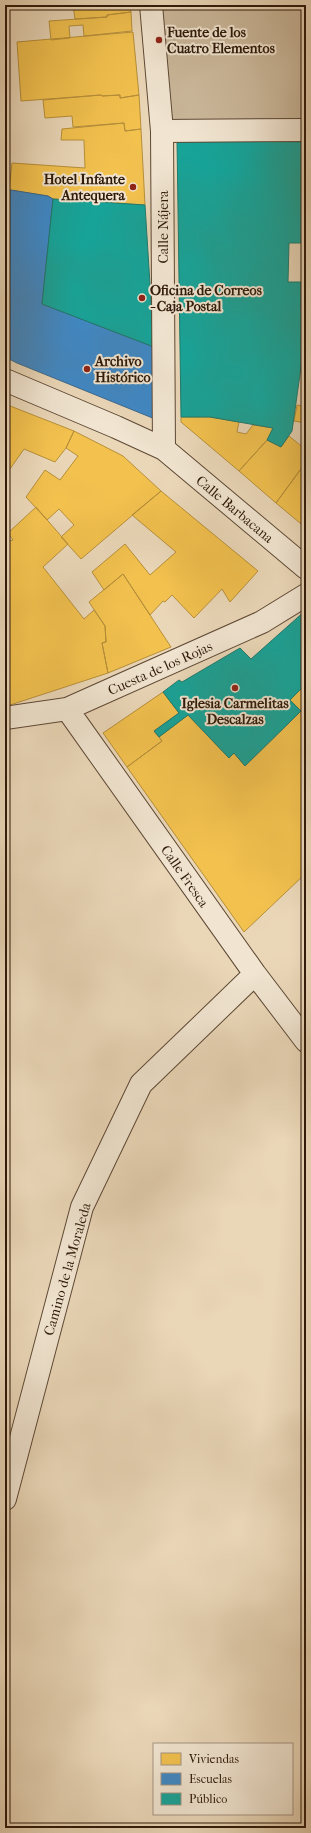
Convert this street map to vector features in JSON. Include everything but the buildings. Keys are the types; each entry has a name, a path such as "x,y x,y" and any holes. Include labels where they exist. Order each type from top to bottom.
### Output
{"street":[{"name":"Calle Nájera","path":"151,5 162,131 164,449"},
{"path":"162,131 306,130"},
{"name":"Calle Barbacana","path":"5,380 164,449 306,568"},
{"name":"Cuesta de los Rojas","path":"5,718 67,709 262,622 306,594"},
{"name":"Calle Fresca","path":"67,709 255,974 306,1041"},
{"name":"Camino de la Moraleda","path":"5,1499 82,1207 141,1084 255,974"}],"shaded area":[{"path":"152,5 306,5 306,130 162,131"}],"place":[{"name":"Fuente de los Cuatro Elementos","path":"159,40"},
{"name":"Hotel Infante Antequera","path":"133,187"},
{"name":"Oficina de Correos - Caja Postal","path":"142,298"},
{"name":"Archivo Histórico","path":"87,369"},
{"name":"Iglesia Carmelitas Descalzas","path":"235,688"}]}
